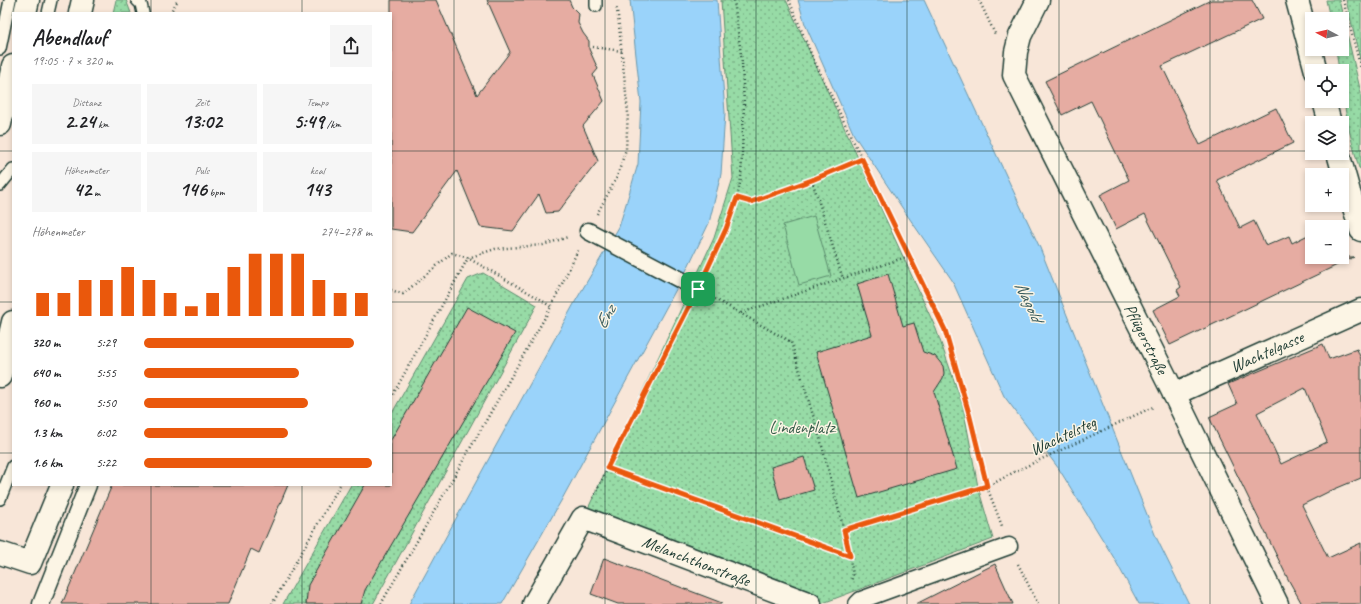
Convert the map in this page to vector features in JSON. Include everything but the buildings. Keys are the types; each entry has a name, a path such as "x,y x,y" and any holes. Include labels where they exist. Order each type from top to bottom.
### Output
{"street":[{"path":"25,12 28,0"},
{"path":"80,12 83,0"},
{"name":"Pflügerstraße","path":"1038,0 1020,36 1016,52 1014,75 1174,394 1277,604"},
{"path":"1297,0 1314,64"},
{"path":"0,124 12,70"},
{"path":"1340,160 1348,192 1361,230"},
{"path":"588,231 693,286"},
{"name":"Wachtelgasse","path":"1174,394 1361,310"},
{"path":"0,376 12,328"},
{"path":"0,553 30,563 62,486"},
{"path":"41,604 88,486"},
{"path":"534,604 583,518"},
{"name":"Melanchthonstraße","path":"583,518 810,604"},
{"path":"856,604 861,600 1009,546"}],"lane":[{"path":"0,49 10,0"},
{"path":"48,12 51,0"},
{"path":"137,0 141,4 143,12"},
{"path":"0,184 12,170"},
{"path":"0,499 12,469"}],"path":[{"path":"171,12 178,0"},
{"path":"381,604 551,307 588,231 617,177 626,149 628,113 618,16 614,0"},
{"path":"583,518 693,286 726,229 737,198 741,178 744,104 742,63 734,0"},
{"path":"789,0 812,56 945,330 970,417 987,486 1009,546 1038,604"},
{"path":"1343,0 1361,69"},
{"path":"594,47 622,51"},
{"path":"737,198 751,202 812,180 862,159"},
{"path":"812,180 843,279"},
{"path":"392,396 468,258 495,249 543,244 588,231"},
{"path":"392,290 403,294 452,253 468,258 540,299 551,307"},
{"path":"740,313 909,256"},
{"path":"693,286 791,342 821,442 844,530 853,574 850,589"},
{"name":"Wachtelsteg","path":"844,530 987,486 1149,409"},
{"path":"607,468 850,556"},
{"path":"272,604 339,486"}],"green space":[{"path":"116,0 126,0 131,12 113,12"},
{"name":"Lindenplatz","path":"721,0 786,0 936,329 963,406 978,487 993,539 823,603 585,515 714,238 733,178"},
{"path":"1326,0 1339,0 1342,12 1329,12"},
{"path":"1346,0 1361,0 1361,63 1349,12"},
{"path":"1349,42 1361,93 1361,169 1359,168 1349,128 1349,116 1346,116 1345,108 1349,108 1349,64 1338,64 1337,56 1349,56"},
{"path":"814,216 831,276 799,285 783,225"},
{"path":"483,273 537,305 373,604 283,604 350,486 392,486 392,413 468,279"}],"water":[{"name":"Enz","path":"630,0 717,0 725,113 721,174 709,223 686,271 561,501 502,604 409,604 575,302 619,227 638,164 641,102"},
{"name":"Nagold","path":"798,0 924,0 1040,248 1156,537 1189,604 1139,604 1114,558 1059,469 1004,396 952,280 854,135 805,24"}],"route":[{"path":"862,159 945,330 970,417 987,486 844,530 850,556 607,468 698,289 726,229 737,198 751,202 812,180 862,159"}]}
